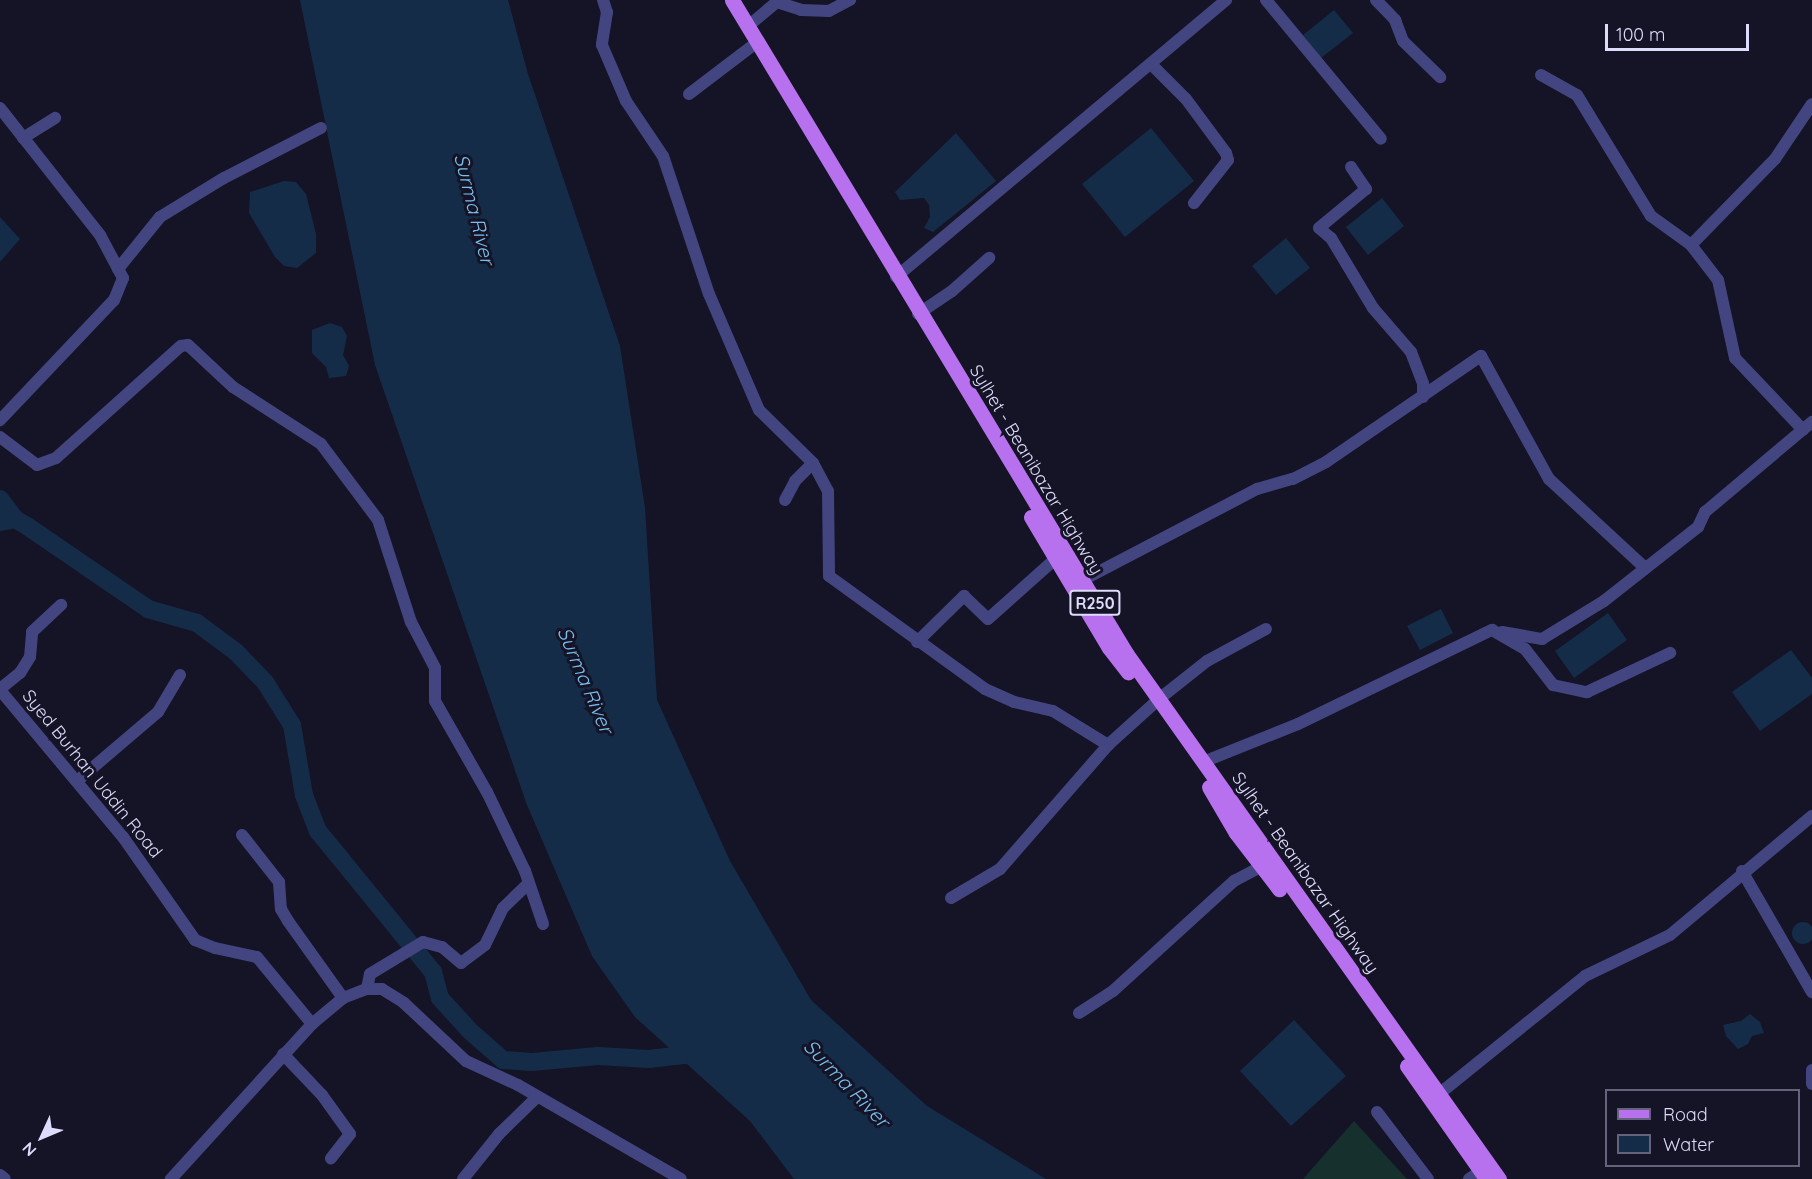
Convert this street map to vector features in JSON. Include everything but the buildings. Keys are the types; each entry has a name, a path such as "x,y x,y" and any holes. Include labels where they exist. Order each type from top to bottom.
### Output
{"main road":[{"name":"Sylhet - Beanibazar Highway","path":"722,0 1054,560 1109,648 1156,701 1203,762 1499,1179"},
{"name":"Sylhet - Beanibazar Highway","path":"732,0 918,314 1156,701 1262,866 1479,1176"}],"street":[{"path":"604,0 607,12 602,45 626,101 663,156 709,294 759,410 813,463 828,491 829,576 917,642 985,689 1014,702 1053,711 1108,745"},
{"path":"747,27 777,2 801,10 829,11 850,0"},
{"path":"896,277 1226,0"},
{"path":"1266,0 1381,139"},
{"path":"1376,0 1395,20 1403,41 1440,77"},
{"path":"689,94 751,47"},
{"path":"1151,64 1186,99 1226,153 1228,160 1194,203"},
{"path":"1203,762 1298,724 1492,630 1542,639 1604,601 1698,527 1705,512 1808,426 1736,358 1718,280 1691,245 1651,216 1577,95 1541,75"},
{"path":"1691,245 1775,159 1812,104"},
{"path":"0,108 100,235 123,278 114,300 0,420"},
{"path":"23,138 55,118"},
{"path":"118,269 160,217 224,178 321,128"},
{"path":"1351,167 1366,189 1319,228 1331,238 1372,308 1411,352 1423,384 1423,398"},
{"path":"918,314 952,291 989,258"},
{"path":"0,437 37,465 56,458 181,346 188,345 233,387 321,444 378,520 411,621 435,668 435,701 487,792 528,884 543,924"},
{"path":"1082,581 1257,489 1293,478 1326,462 1423,398 1476,358 1485,358 1520,432 1549,479 1646,568"},
{"path":"785,500 795,481 813,463"},
{"path":"917,642 964,596 988,619 1054,560 1071,564"},
{"path":"0,689 20,673 30,657 32,632 61,605"},
{"path":"951,898 1000,869 1108,745 1156,701 1207,661 1266,629"},
{"path":"1492,630 1525,649 1553,685 1587,692 1670,653"},
{"path":"77,781 158,712 180,675"},
{"name":"Syed Burhan Uddin Road","path":"0,689 123,837 195,940 215,948 257,957 312,1024"},
{"path":"1439,1094 1585,976 1670,935 1742,871 1812,816"},
{"path":"242,835 279,882 284,915 343,998"},
{"path":"1079,1013 1113,992 1234,881 1262,866"},
{"path":"1742,871 1812,992"},
{"path":"367,989 370,974 423,942 442,947 461,963 485,945 504,908 528,884"},
{"path":"171,1179 312,1024 343,998 367,989 382,989 405,1003 466,1061 537,1097 661,1174 681,1179"},
{"path":"283,1054 322,1095 350,1134 331,1158"},
{"path":"1812,1070 1812,1084"},
{"path":"463,1179 499,1134 537,1097"},
{"path":"1377,1112 1428,1179"},
{"path":"0,1175 4,1179"}],"green space":[{"path":"1354,1121 1407,1179 1303,1179"}],"water":[{"name":"Surma River","path":"300,0 508,0 528,74 620,346 645,508 657,700 730,861 811,1000 927,1106 1046,1179 794,1179 750,1121 635,1017 592,956 527,805 375,365"},
{"path":"1334,10 1353,33 1321,58 1303,35"},
{"path":"1151,128 1194,181 1125,237 1082,184"},
{"path":"956,133 996,181 933,232 924,228 930,217 929,205 924,198 900,200 895,192"},
{"path":"284,181 296,182 306,194 316,234 316,253 297,268 284,266 275,257 249,213 250,192"},
{"path":"1382,198 1404,226 1368,255 1346,227"},
{"path":"0,217 20,239 0,262"},
{"path":"1286,238 1310,268 1276,295 1252,266"},
{"path":"330,323 342,327 347,336 343,355 349,366 346,376 329,378 326,367 312,353 312,330"},
{"path":"1441,609 1453,633 1420,650 1407,626"},
{"path":"1608,613 1627,640 1574,678 1555,651"},
{"path":"1791,650 1812,678 1812,694 1760,731 1732,692"},
{"path":"1803,922 1811,925 1813,937 1811,941 1803,944 1795,941 1792,933 1795,925"},
{"path":"1750,1014 1760,1022 1764,1033 1752,1036 1748,1044 1738,1049 1726,1036 1723,1025 1741,1021"},
{"path":"1294,1020 1346,1076 1291,1126 1240,1071"}],"waterway":[{"path":"0,499 15,519"},
{"path":"0,522 15,519 27,526 148,609 197,623 236,652 265,682 292,725 304,795 318,831 433,972 440,998 470,1031 503,1060 532,1062 598,1056 649,1059 701,1053"}]}
